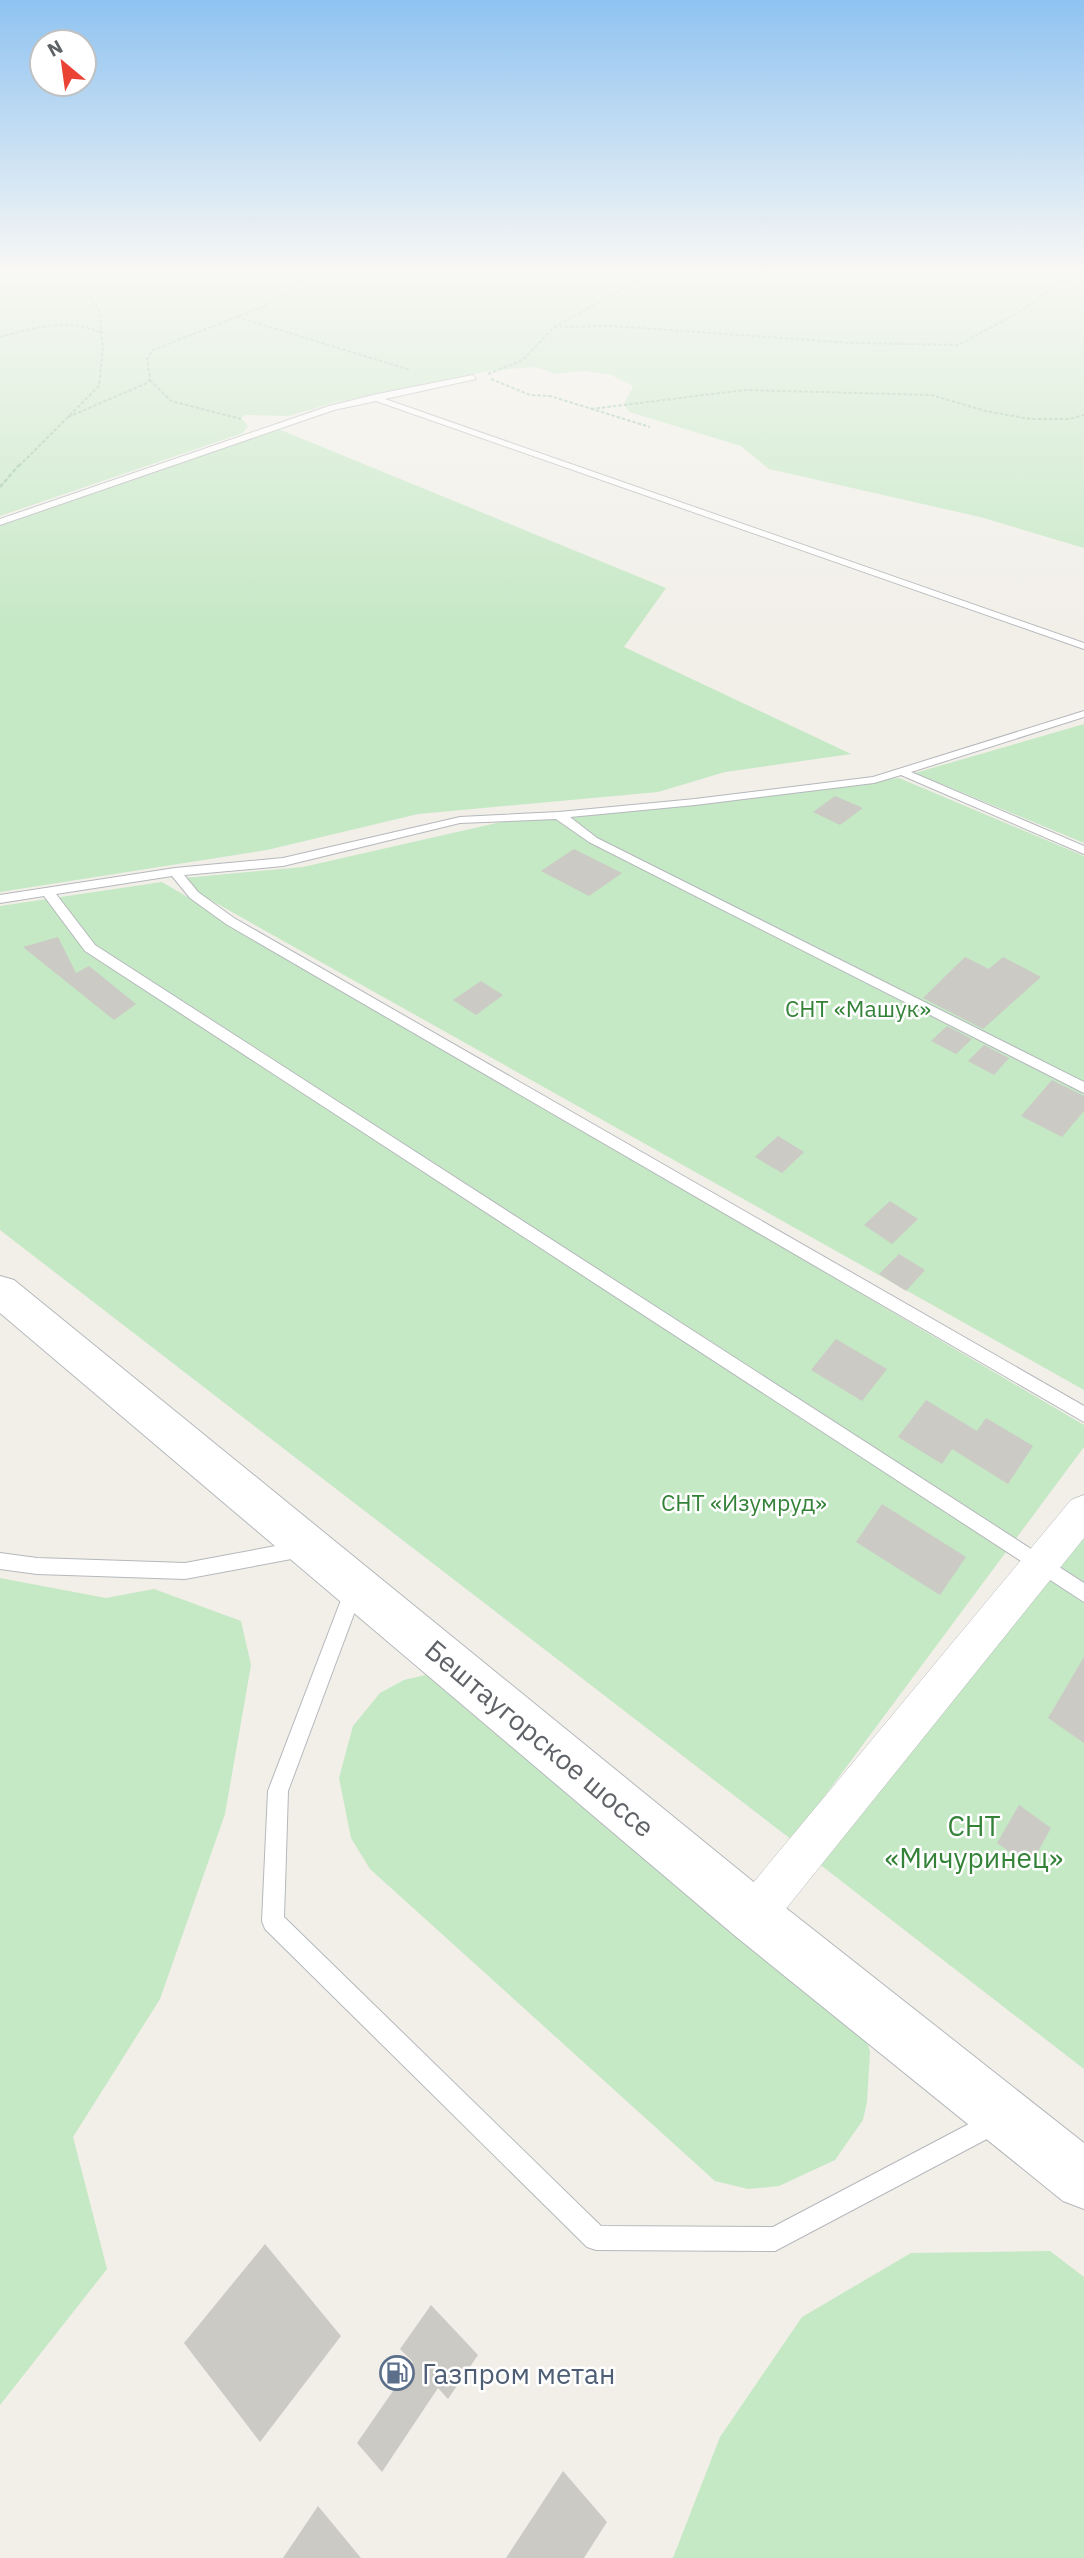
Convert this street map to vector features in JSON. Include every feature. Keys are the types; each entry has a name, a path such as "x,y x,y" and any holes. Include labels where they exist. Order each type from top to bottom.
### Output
{"street":[{"name":"Бештаугорское шоссе","path":"0,1291 752,1916 1084,2180"},
{"path":"752,1916 1084,1511"}],"lane":[{"path":"0,522 272,429 373,397 406,390"},
{"path":"373,397 1084,646"},
{"path":"0,899 175,873 283,862 460,820 559,815 861,781 1084,715"},
{"path":"900,771 1084,850"},
{"path":"559,815 593,840 1084,1088"},
{"path":"175,873 194,895 230,921 1084,1415"},
{"path":"47,891 90,948 1084,1593"},
{"path":"0,1560 37,1566 185,1571 312,1548"},
{"path":"356,1585 278,1791 273,1921 596,2238 775,2239 1006,2117"}],"path":[{"path":"0,487 28,455 94,390"},
{"path":"68,416 131,390"},
{"path":"161,390 171,401 186,407 272,429"},
{"path":"521,390 550,396 650,427"},
{"path":"591,409 742,390"},
{"path":"759,390 931,395 964,405 1063,421 1084,415"}],"green space":[{"path":"0,390 394,390 333,403 289,416 246,415 241,418 248,426 243,433 0,516"},
{"path":"631,390 1084,390 1084,548 980,517 769,469 741,446 629,412 624,404"},
{"path":"276,428 666,588 624,647 851,754 725,772 658,792 418,814 267,850 0,892 0,523"},
{"path":"1084,724 1084,843 915,773"},
{"name":"СНТ «Машук»","path":"899,778 1084,856 1084,1390 173,879 303,867 501,822"},
{"name":"СНТ «Изумруд»","path":"162,882 1084,1425 1084,1447 792,1840 0,1230 0,906"},
{"name":"СНТ «Мичуринец»","path":"1084,1514 1084,2069 818,1863"},
{"path":"0,1578 106,1598 154,1589 241,1621 251,1665 225,1814 160,1999 73,2137 107,2269 0,2405"},
{"path":"430,1674 853,2003 870,2051 867,2102 863,2120 835,2160 779,2186 748,2189 715,2181 370,1869 351,1838 339,1778 353,1726 380,1693 404,1680"},
{"path":"1050,2251 1084,2277 1084,2558 673,2558 720,2437 802,2317 911,2253"}],"building":[{"path":"835,796 863,808 840,825 813,812"},
{"path":"574,849 622,873 589,896 541,871"},
{"path":"58,937 76,973 89,966 136,1004 114,1020 23,947"},
{"path":"965,957 989,969 1003,957 1041,977 983,1029 923,998"},
{"path":"481,981 503,995 476,1015 453,1000"},
{"path":"947,1026 972,1039 956,1054 931,1041"},
{"path":"984,1045 1009,1058 994,1075 968,1061"},
{"path":"1052,1080 1084,1096 1084,1111 1062,1137 1021,1116"},
{"path":"778,1136 804,1152 782,1173 755,1157"},
{"path":"890,1201 918,1219 892,1244 864,1225"},
{"path":"899,1254 925,1270 906,1291 879,1274"},
{"path":"836,1339 887,1369 862,1401 811,1370"},
{"path":"926,1400 977,1431 986,1418 1033,1446 1008,1484 952,1449 942,1464 898,1437"},
{"path":"882,1504 966,1557 940,1595 856,1542"},
{"path":"1084,1657 1084,1743 1048,1718"},
{"path":"1019,1805 1051,1828 1030,1866 997,1843"},
{"path":"265,2244 341,2336 260,2442 184,2343"},
{"path":"431,2305 478,2355 448,2399 438,2388 382,2472 357,2443 413,2362 400,2349"},
{"path":"563,2471 607,2522 584,2558 506,2558"},
{"path":"318,2506 361,2558 283,2558"}],"place":[{"name":"Газпром метан","path":"397,2373"}]}
